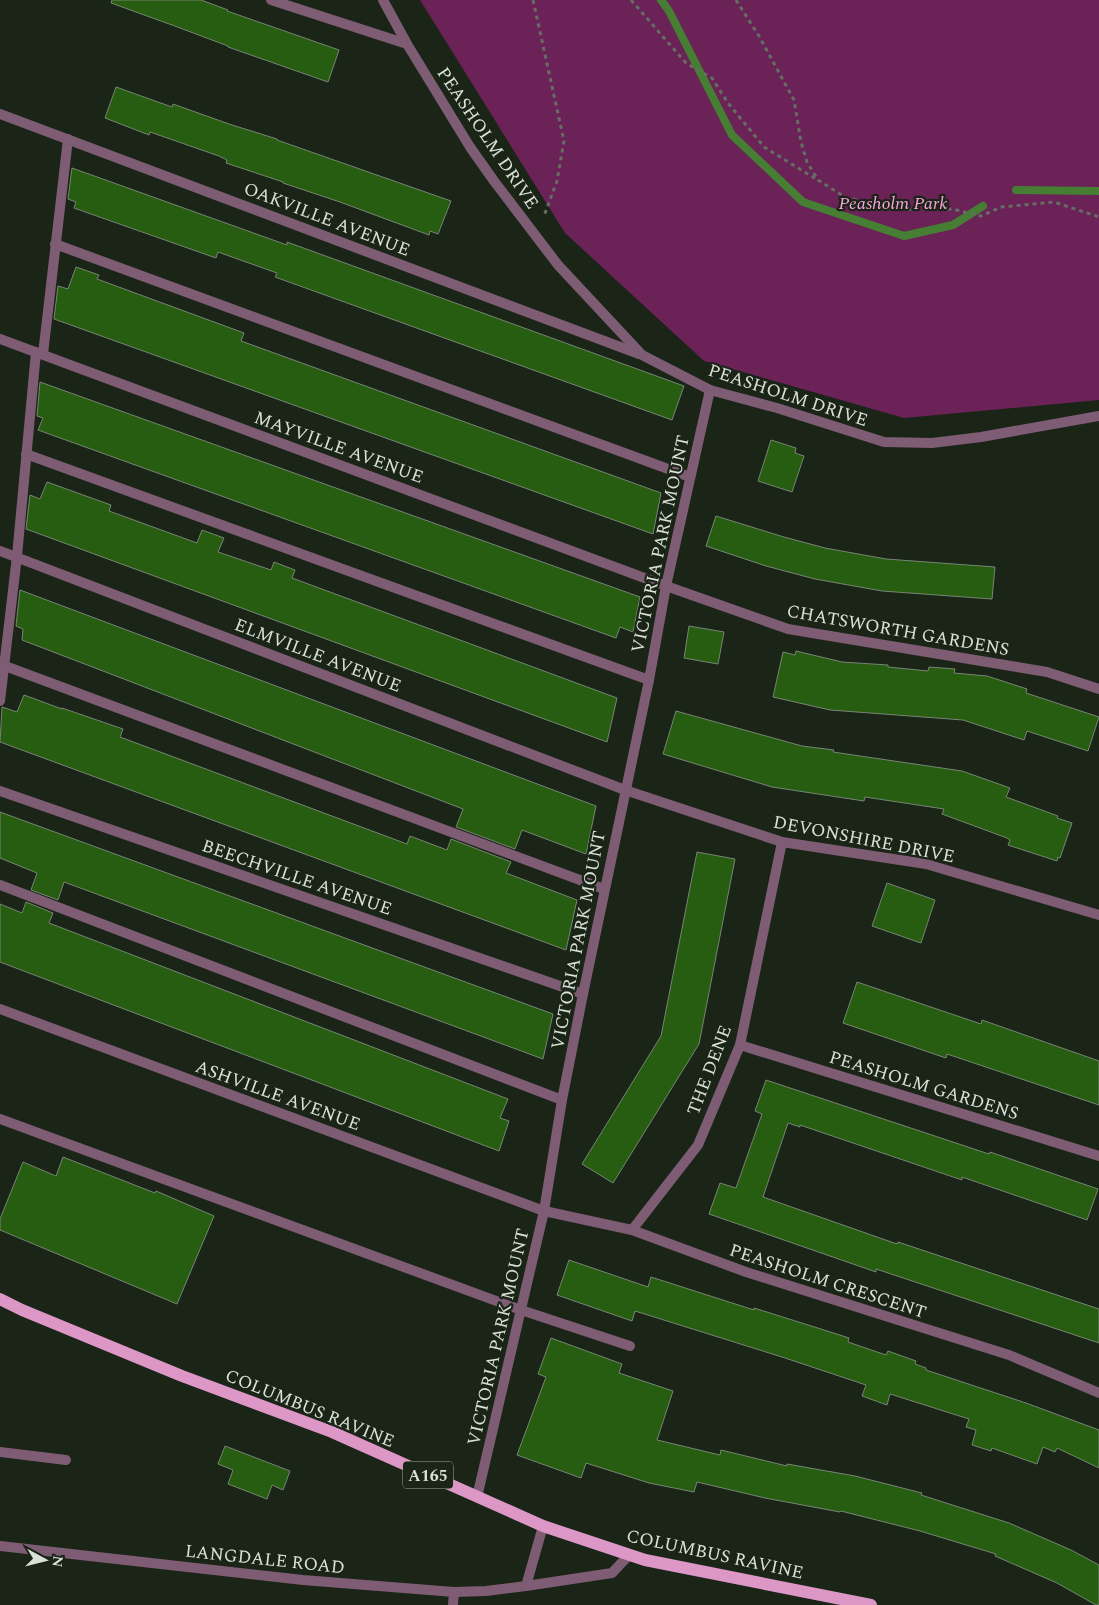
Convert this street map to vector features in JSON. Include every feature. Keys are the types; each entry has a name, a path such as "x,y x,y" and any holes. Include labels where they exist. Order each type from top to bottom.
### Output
{"main road":[{"name":"COLUMBUS RAVINE","path":"0,1299 22,1310 182,1376 332,1432 543,1526 645,1560 871,1605"}],"street":[{"path":"271,0 407,44"},
{"name":"PEASHOLM DRIVE","path":"383,0 407,44 470,147 494,181 558,265 642,355 710,390 777,408 884,442 932,443 981,438 1099,416"},
{"name":"OAKVILLE AVENUE","path":"0,114 642,355"},
{"path":"0,701 17,556 26,454 68,139"},
{"path":"55,244 690,476"},
{"name":"MAYVILLE AVENUE","path":"0,339 666,586"},
{"name":"VICTORIA PARK MOUNT","path":"477,1497 544,1211 562,1100 604,889 649,680 666,586 710,390"},
{"path":"26,454 649,680"},
{"name":"ELMVILLE AVENUE","path":"0,551 625,790"},
{"name":"CHATSWORTH GARDENS","path":"666,586 788,629 1047,672 1099,689"},
{"path":"5,666 604,889"},
{"name":"DEVONSHIRE DRIVE","path":"625,790 782,842 926,864 1099,915"},
{"name":"BEECHVILLE AVENUE","path":"0,791 583,994"},
{"name":"THE DENE","path":"632,1230 698,1145 740,1045 782,842"},
{"path":"0,885 562,1100"},
{"name":"ASHVILLE AVENUE","path":"0,1009 544,1211"},
{"name":"PEASHOLM GARDENS","path":"740,1045 1099,1156"},
{"path":"0,1119 521,1310 630,1346"},
{"name":"PEASHOLM CRESCENT","path":"544,1211 632,1230 746,1272 1009,1355 1099,1393"},
{"path":"0,1452 66,1460"},
{"path":"526,1586 543,1526"},
{"name":"LANGDALE ROAD","path":"0,1546 303,1580 454,1592 486,1591 612,1574 629,1555"},
{"path":"453,1605 454,1592"}],"path":[{"path":"533,0 564,141 557,181 536,236"},
{"path":"631,0 686,63 712,78 728,103 764,147 845,197 894,209 952,209 981,216 1002,207 1054,202 1099,217"},
{"path":"736,0 759,36 794,100 801,142 807,162 818,180"}],"green space":[{"name":"Peasholm Park","path":"420,0 1099,0 1099,400 904,418 704,361 565,233"}],"building":[{"path":"112,0 201,0 339,50 328,82 111,3"},
{"path":"116,87 172,107 173,104 277,139 451,201 438,234 430,231 429,235 226,163 227,160 219,156 150,132 149,135 105,118"},
{"path":"72,168 287,245 287,242 684,386 672,420 275,277 277,273 218,252 216,258 74,208 76,202 68,199"},
{"path":"76,267 99,275 97,279 244,333 241,341 661,493 653,534 54,319 58,286 68,289"},
{"path":"40,382 640,597 633,632 620,627 616,638 38,430 43,418 37,416"},
{"path":"771,440 796,448 795,453 804,456 792,492 758,481"},
{"path":"47,482 111,505 109,511 197,543 202,530 224,538 218,552 271,570 274,562 295,570 292,578 617,698 607,742 26,529 30,495 40,499"},
{"path":"716,516 825,548 886,559 995,567 992,599 882,591 815,579 766,566 706,546"},
{"path":"20,590 596,806 586,854 522,830 515,849 456,827 463,809 22,640 23,629 16,626"},
{"path":"689,626 724,632 718,664 684,658"},
{"path":"796,651 842,662 888,665 888,667 928,671 929,667 955,669 954,673 987,676 1027,689 1026,693 1099,717 1088,751 1027,731 1024,740 963,720 830,710 773,697 783,652 795,655"},
{"path":"24,695 123,729 120,737 407,844 410,836 447,850 451,839 511,862 506,873 577,900 566,950 0,742 2,707 17,712"},
{"path":"676,711 802,746 962,771 1010,788 1006,797 1072,823 1060,858 1058,857 1057,861 1008,845 1010,840 1007,838 942,814 944,809 865,797 864,801 772,787 663,754"},
{"path":"0,812 553,1014 543,1059 64,882 58,900 31,890 37,873 0,858"},
{"path":"697,852 735,859 699,1044 613,1183 582,1164 661,1036"},
{"path":"887,883 935,900 921,943 872,926"},
{"path":"26,902 53,913 49,923 508,1099 500,1118 509,1121 499,1151 0,962 0,904 22,913"},
{"path":"857,982 981,1024 982,1020 1099,1061 1099,1105 947,1054 946,1058 843,1023"},
{"path":"766,1080 1098,1189 1087,1220 962,1177 962,1180 800,1125 800,1127 788,1123 763,1197 897,1244 898,1242 1099,1309 1099,1343 876,1269 876,1272 709,1214 720,1183 736,1188 762,1114 755,1111"},
{"path":"63,1157 155,1193 156,1191 214,1216 177,1304 0,1230 0,1219 23,1162 56,1176"},
{"path":"569,1260 648,1287 651,1277 821,1329 849,1338 848,1342 886,1355 888,1351 916,1361 915,1364 926,1368 926,1370 1026,1403 1099,1430 1099,1468 1057,1448 1055,1452 1043,1447 1037,1464 992,1448 991,1451 972,1445 976,1430 966,1427 969,1419 890,1394 887,1405 862,1396 866,1385 782,1357 635,1311 632,1321 557,1295"},
{"path":"551,1338 622,1364 619,1373 673,1391 657,1440 720,1455 721,1450 787,1466 787,1464 855,1476 922,1493 921,1495 1009,1523 1071,1550 1099,1565 1099,1605 1057,1583 995,1556 996,1554 920,1531 841,1511 765,1498 697,1482 694,1492 649,1483 586,1463 581,1478 517,1455 546,1377 538,1374"},
{"path":"225,1446 290,1471 283,1490 272,1485 267,1499 228,1484 233,1470 218,1464"}],"waterway":[{"path":"661,0 669,11 732,135 803,202 904,236 953,225 983,206"},
{"path":"1016,190 1099,191"}]}
